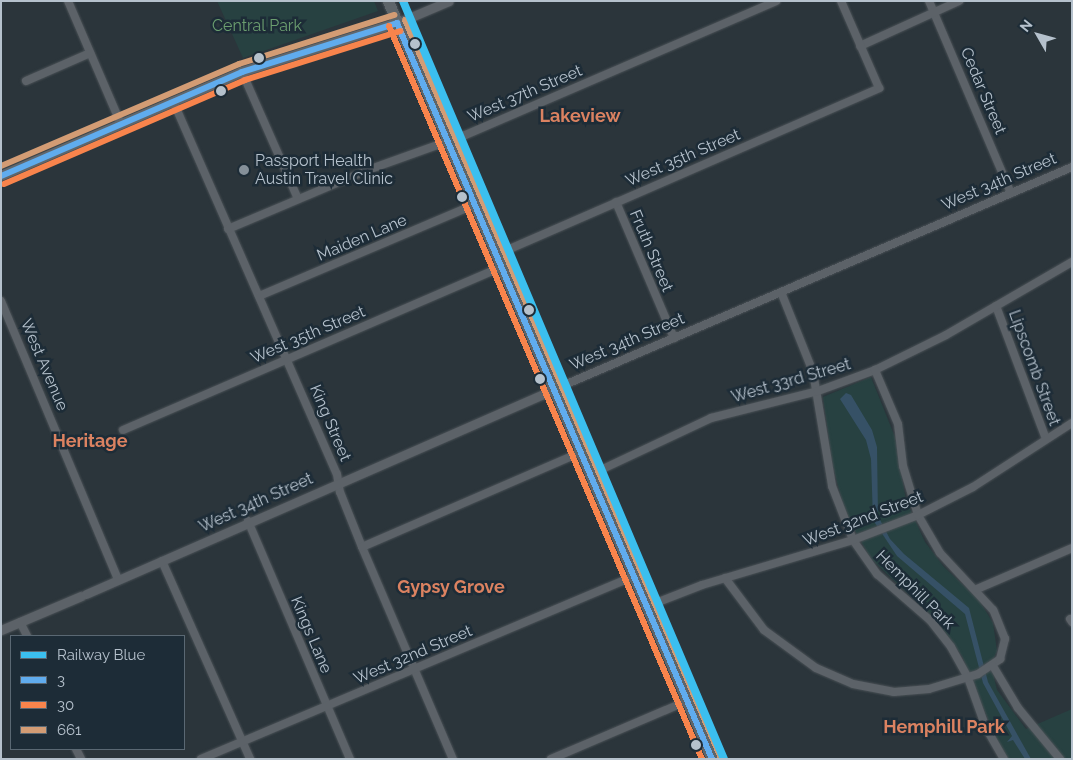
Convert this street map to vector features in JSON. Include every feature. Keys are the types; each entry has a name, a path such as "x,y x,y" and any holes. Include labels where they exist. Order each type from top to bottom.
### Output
{"main road":[{"path":"388,1 504,266 648,606 710,758"},
{"path":"1,176 173,100 242,72 397,23"}],"street":[{"path":"68,1 120,124"},
{"path":"397,23 449,1"},
{"name":"West 37th Street","path":"228,229 447,139 462,136 776,1"},
{"path":"841,1 860,46 959,1"},
{"name":"Cedar Street","path":"930,1 1012,193"},
{"name":"West 35th Street","path":"498,254 878,88 860,46"},
{"path":"26,82 90,53"},
{"path":"242,72 298,199"},
{"name":"King Street","path":"173,100 340,482 340,492 362,547 453,759"},
{"name":"West 34th Street","path":"1,630 162,561 248,521 1072,167"},
{"name":"Fruth Street","path":"616,202 674,338"},
{"name":"Maiden Lane","path":"259,296 476,204"},
{"name":"West 33rd Street","path":"592,474 711,418 818,391 876,370 923,348 1072,262"},
{"name":"West 35th Street","path":"124,430 287,358 504,266"},
{"name":"Hemphill Park","path":"782,292 806,352 818,391 832,486 853,540 877,574 930,620 961,661 986,728 1004,759"},
{"name":"West Avenue","path":"1,301 4,315 118,580"},
{"name":"Lipscomb Street","path":"996,306 1046,439"},
{"path":"725,578 750,614 770,634 816,668 853,684 873,690 911,692 968,678 986,670 1002,655 1005,639 998,619 977,589 956,572 940,553 918,515 903,466 898,424 876,370"},
{"name":"West 32nd Street","path":"648,606 725,578 853,540 918,515 973,487 1072,422"},
{"path":"362,547 582,452"},
{"name":"Kings Lane","path":"248,521 350,759"},
{"path":"977,589 1072,548"},
{"path":"162,561 250,759"},
{"name":"West 32nd Street","path":"201,759 635,576"},
{"path":"20,622 26,635"},
{"path":"986,670 1060,759"},
{"path":"551,759 687,700"}],"green space":[{"name":"Central Park","path":"217,1 374,1 378,11 243,58"},
{"path":"871,377 895,437 906,500 925,542 944,567 979,600 993,623 997,651 991,665 997,690 1026,729 1072,709 1072,759 1008,759 996,739 962,656 937,621 871,559 846,515 833,467 823,397"}],"water":[{"path":"846,393 851,395 872,430 877,447 878,516 890,539 904,554 969,608 988,682 1031,759 1025,759 1013,740 1007,742 1012,736 983,683 965,614 897,556 873,520 871,459 866,440 840,399"}],"rail line":[{"name":"Blue","path":"403,1 724,759"}],"transit line":[{"name":"661","path":"1,166 239,64 394,15"},
{"name":"661","path":"405,20 720,756"},
{"name":"3","path":"397,23 712,759"},
{"name":"3","path":"1,176 242,72 397,23"},
{"name":"30","path":"389,26 702,759"},
{"name":"30","path":"4,184 245,80 400,31"}],"place":[{"name":"Passport Health Austin Travel Clinic","path":"244,170"}],"district":[{"name":"Lakeview","path":"580,116"},
{"name":"Heritage","path":"90,441"},
{"name":"Gypsy Grove","path":"451,587"},
{"name":"Hemphill Park","path":"944,727"}]}
